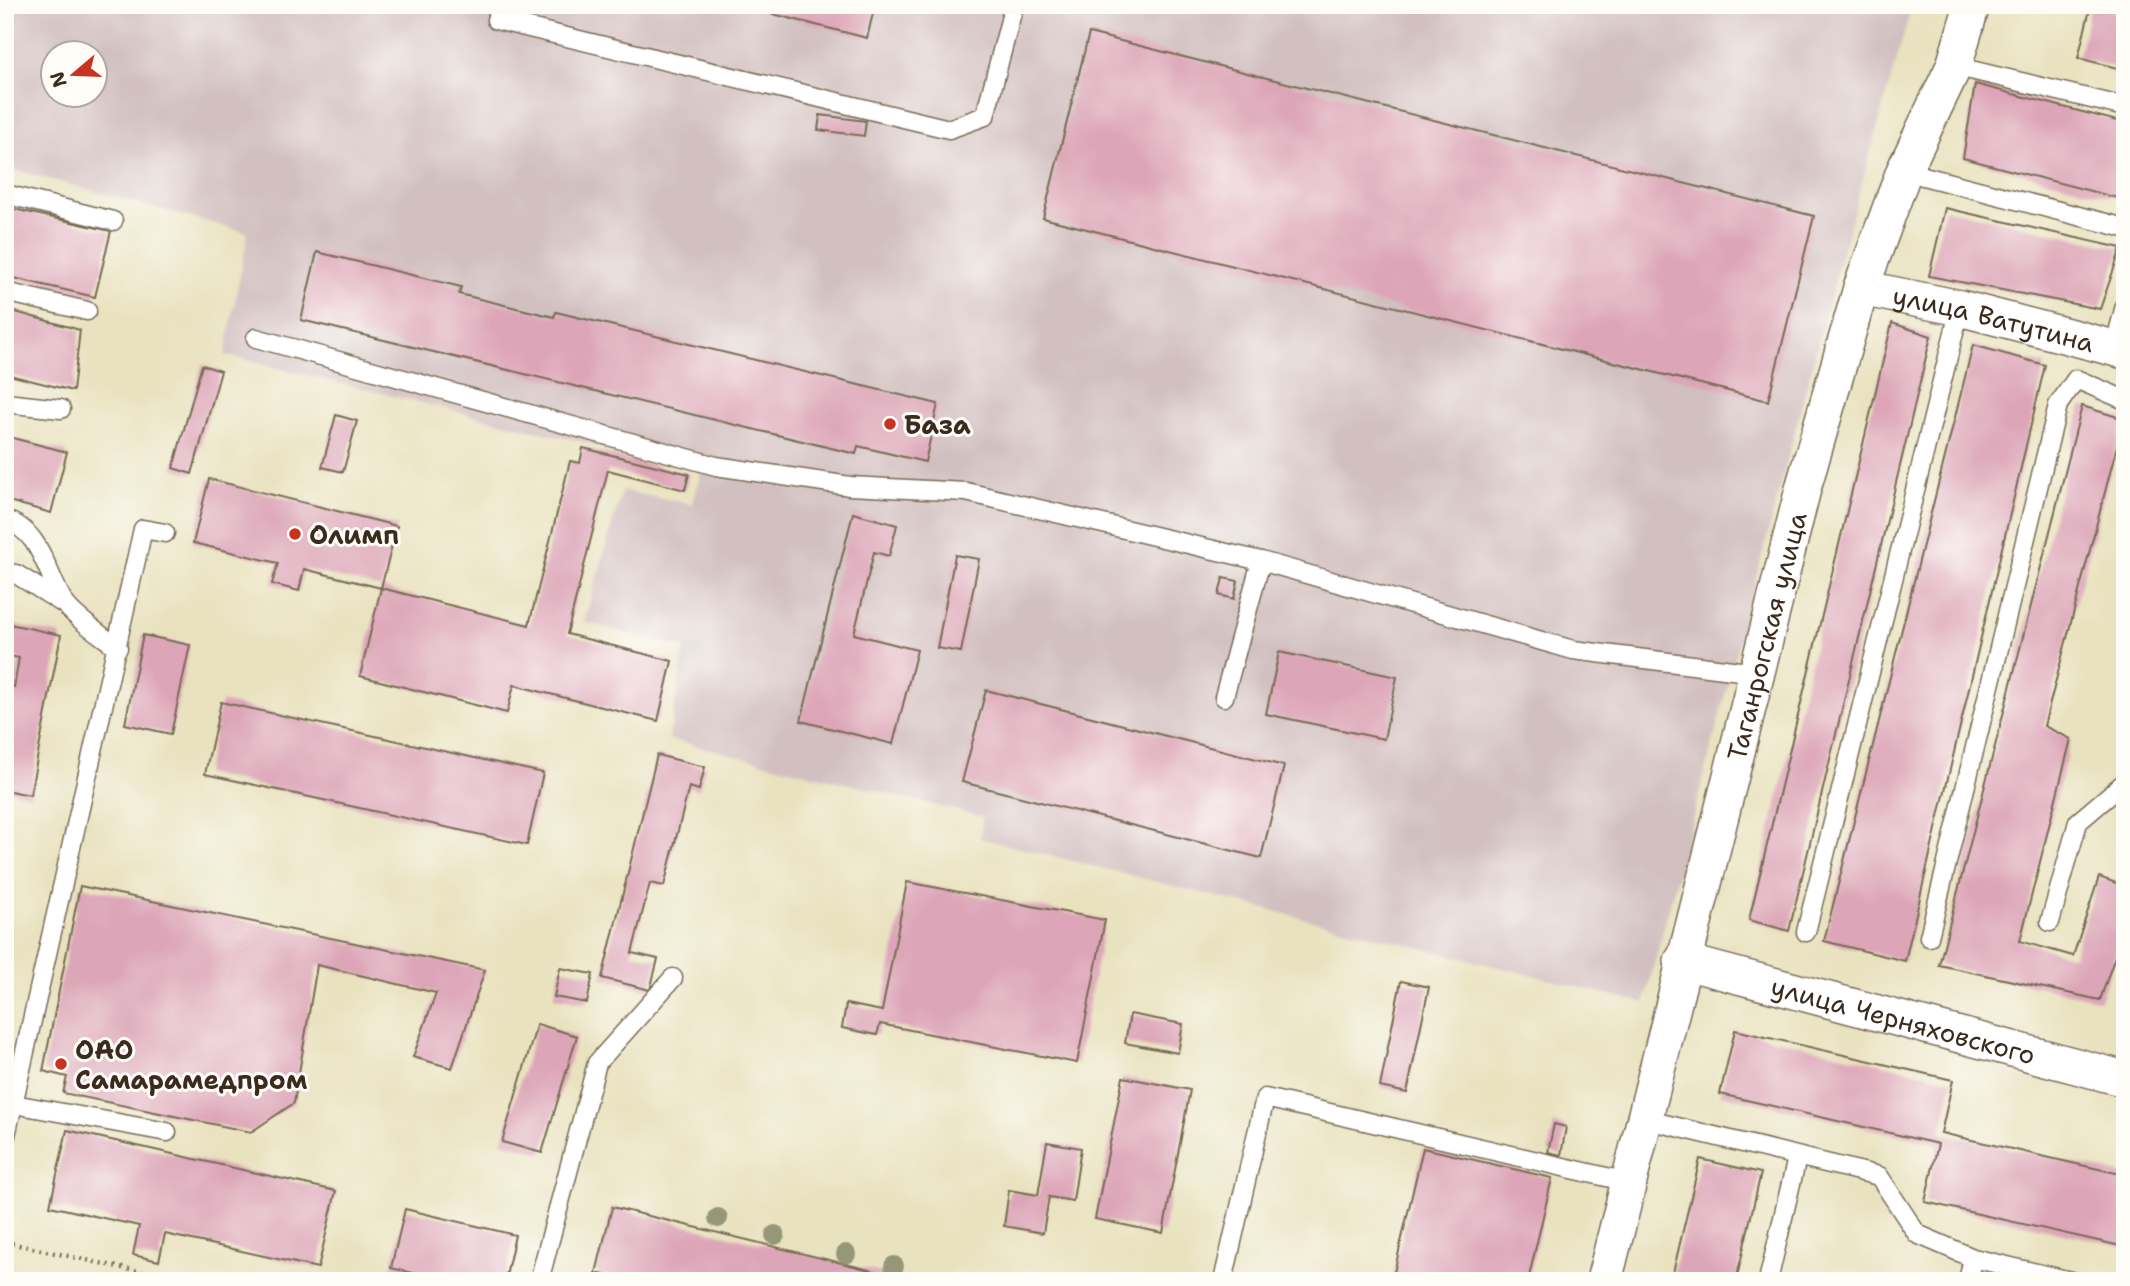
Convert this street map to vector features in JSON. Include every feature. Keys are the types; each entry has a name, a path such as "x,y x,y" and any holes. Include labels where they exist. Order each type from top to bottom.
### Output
{"street":[{"name":"Таганрогская улица","path":"1604,1281 1682,961 1804,485 1861,288 1904,171 1954,66 1972,5"},
{"name":"улица Ватутина","path":"1861,288 1960,308 2119,350"},
{"name":"улица Черняховского","path":"1682,961 2125,1079"}],"lane":[{"path":"496,20 949,130 985,116 1014,5"},
{"path":"1954,66 2125,107"},
{"path":"1904,171 2125,228"},
{"path":"5,194 113,220"},
{"path":"5,292 87,311"},
{"path":"2119,350 2125,306"},
{"path":"1806,932 1960,308"},
{"path":"256,338 716,466 850,486 966,492 1261,561 1573,650 1756,673"},
{"path":"1929,937 2058,405 2076,379 2125,400"},
{"path":"5,403 61,409"},
{"path":"5,520 15,523 43,553 64,604"},
{"path":"5,1140 143,529 165,533"},
{"path":"1224,697 1261,561"},
{"path":"5,572 16,574 64,604 118,648"},
{"path":"2050,922 2078,822 2125,782"},
{"path":"539,1281 597,1063 673,978"},
{"path":"1223,1281 1265,1098 1628,1182"},
{"path":"14,1104 167,1132"},
{"path":"1644,1119 1880,1176 1917,1234 1973,1258 2071,1281"},
{"path":"1768,1281 1797,1158"},
{"path":"1968,1281 1973,1258"}],"path":[{"path":"5,1241 181,1281"}],"shaded area":[{"path":"5,5 1912,5 1841,256 1644,1003 980,838 983,817 669,739 685,648 584,622 622,491 692,504 701,471 225,355 248,233 5,167"}],"building":[{"path":"738,5 875,5 867,38"},
{"path":"2091,5 2125,7 2125,70 2078,58"},
{"path":"1089,33 1814,216 1768,401 1043,218"},
{"path":"1975,84 2125,123 2125,200 1963,158"},
{"path":"820,115 866,121 864,136 818,130"},
{"path":"5,207 111,231 95,297 5,276"},
{"path":"1945,208 2121,248 2100,309 1929,276"},
{"path":"317,252 461,287 459,294 554,317 556,312 938,404 925,462 858,446 856,454 301,320"},
{"path":"5,309 80,330 73,391 5,374"},
{"path":"1892,323 1931,336 1789,931 1749,920"},
{"path":"1973,345 2045,365 1905,961 1824,941"},
{"path":"202,365 221,371 192,474 173,468"},
{"path":"2082,406 2124,419 2044,726 2071,739 2020,941 2073,956 2099,877 2125,886 2125,927 2100,1000 1939,965"},
{"path":"336,415 357,421 343,472 322,467"},
{"path":"5,436 67,452 51,513 5,500"},
{"path":"583,448 689,474 685,490 608,470 567,634 672,661 658,721 514,685 507,713 360,676 381,588 529,625 570,461 580,463"},
{"name":"Олимп","path":"209,479 397,526 381,588 304,569 299,591 272,584 278,563 193,543"},
{"path":"853,513 897,525 889,556 874,552 854,634 917,650 893,744 801,721"},
{"path":"955,555 979,559 961,652 937,648"},
{"path":"1223,578 1238,581 1234,599 1219,595"},
{"path":"5,623 61,635 30,795 5,790 5,685 14,687 19,658 5,655"},
{"path":"143,635 190,645 171,734 125,724"},
{"path":"1279,652 1397,677 1384,739 1266,714"},
{"path":"986,690 1284,766 1261,858 962,782"},
{"path":"221,702 543,773 527,845 205,774"},
{"path":"657,755 705,767 699,790 689,787 664,886 650,883 632,953 658,959 650,990 602,978"},
{"path":"907,882 1105,920 1077,1063 880,1024 877,1035 842,1028 846,1004 882,1011"},
{"path":"80,886 485,970 452,1068 413,1057 436,993 317,965 294,1103 251,1132 63,1093 67,1077 43,1071"},
{"path":"560,968 593,974 587,1003 554,997"},
{"path":"1401,981 1429,987 1407,1093 1380,1087"},
{"path":"1130,1014 1183,1024 1178,1053 1125,1043"},
{"path":"537,1024 577,1036 542,1153 502,1142"},
{"path":"1735,1030 1953,1080 1941,1133 2125,1175 2125,1247 1925,1202 1938,1144 1720,1094"},
{"path":"1123,1077 1190,1090 1163,1233 1095,1219"},
{"path":"1554,1124 1566,1127 1561,1155 1548,1152"},
{"path":"67,1130 336,1191 318,1268 165,1234 159,1261 133,1255 139,1226 50,1206"},
{"path":"1047,1142 1081,1148 1073,1201 1049,1197 1043,1233 1004,1226 1009,1190 1038,1195"},
{"path":"1423,1148 1552,1178 1528,1281 1392,1281"},
{"path":"1700,1159 1761,1173 1736,1281 1671,1281"},
{"path":"612,1207 911,1281 629,1281 596,1273"},
{"path":"405,1209 515,1235 505,1281 446,1281 391,1268"}],"place":[{"name":"База","path":"890,424"},
{"name":"Олимп","path":"295,534"},
{"name":"ОАО Самарамедпром","path":"61,1064"}]}
